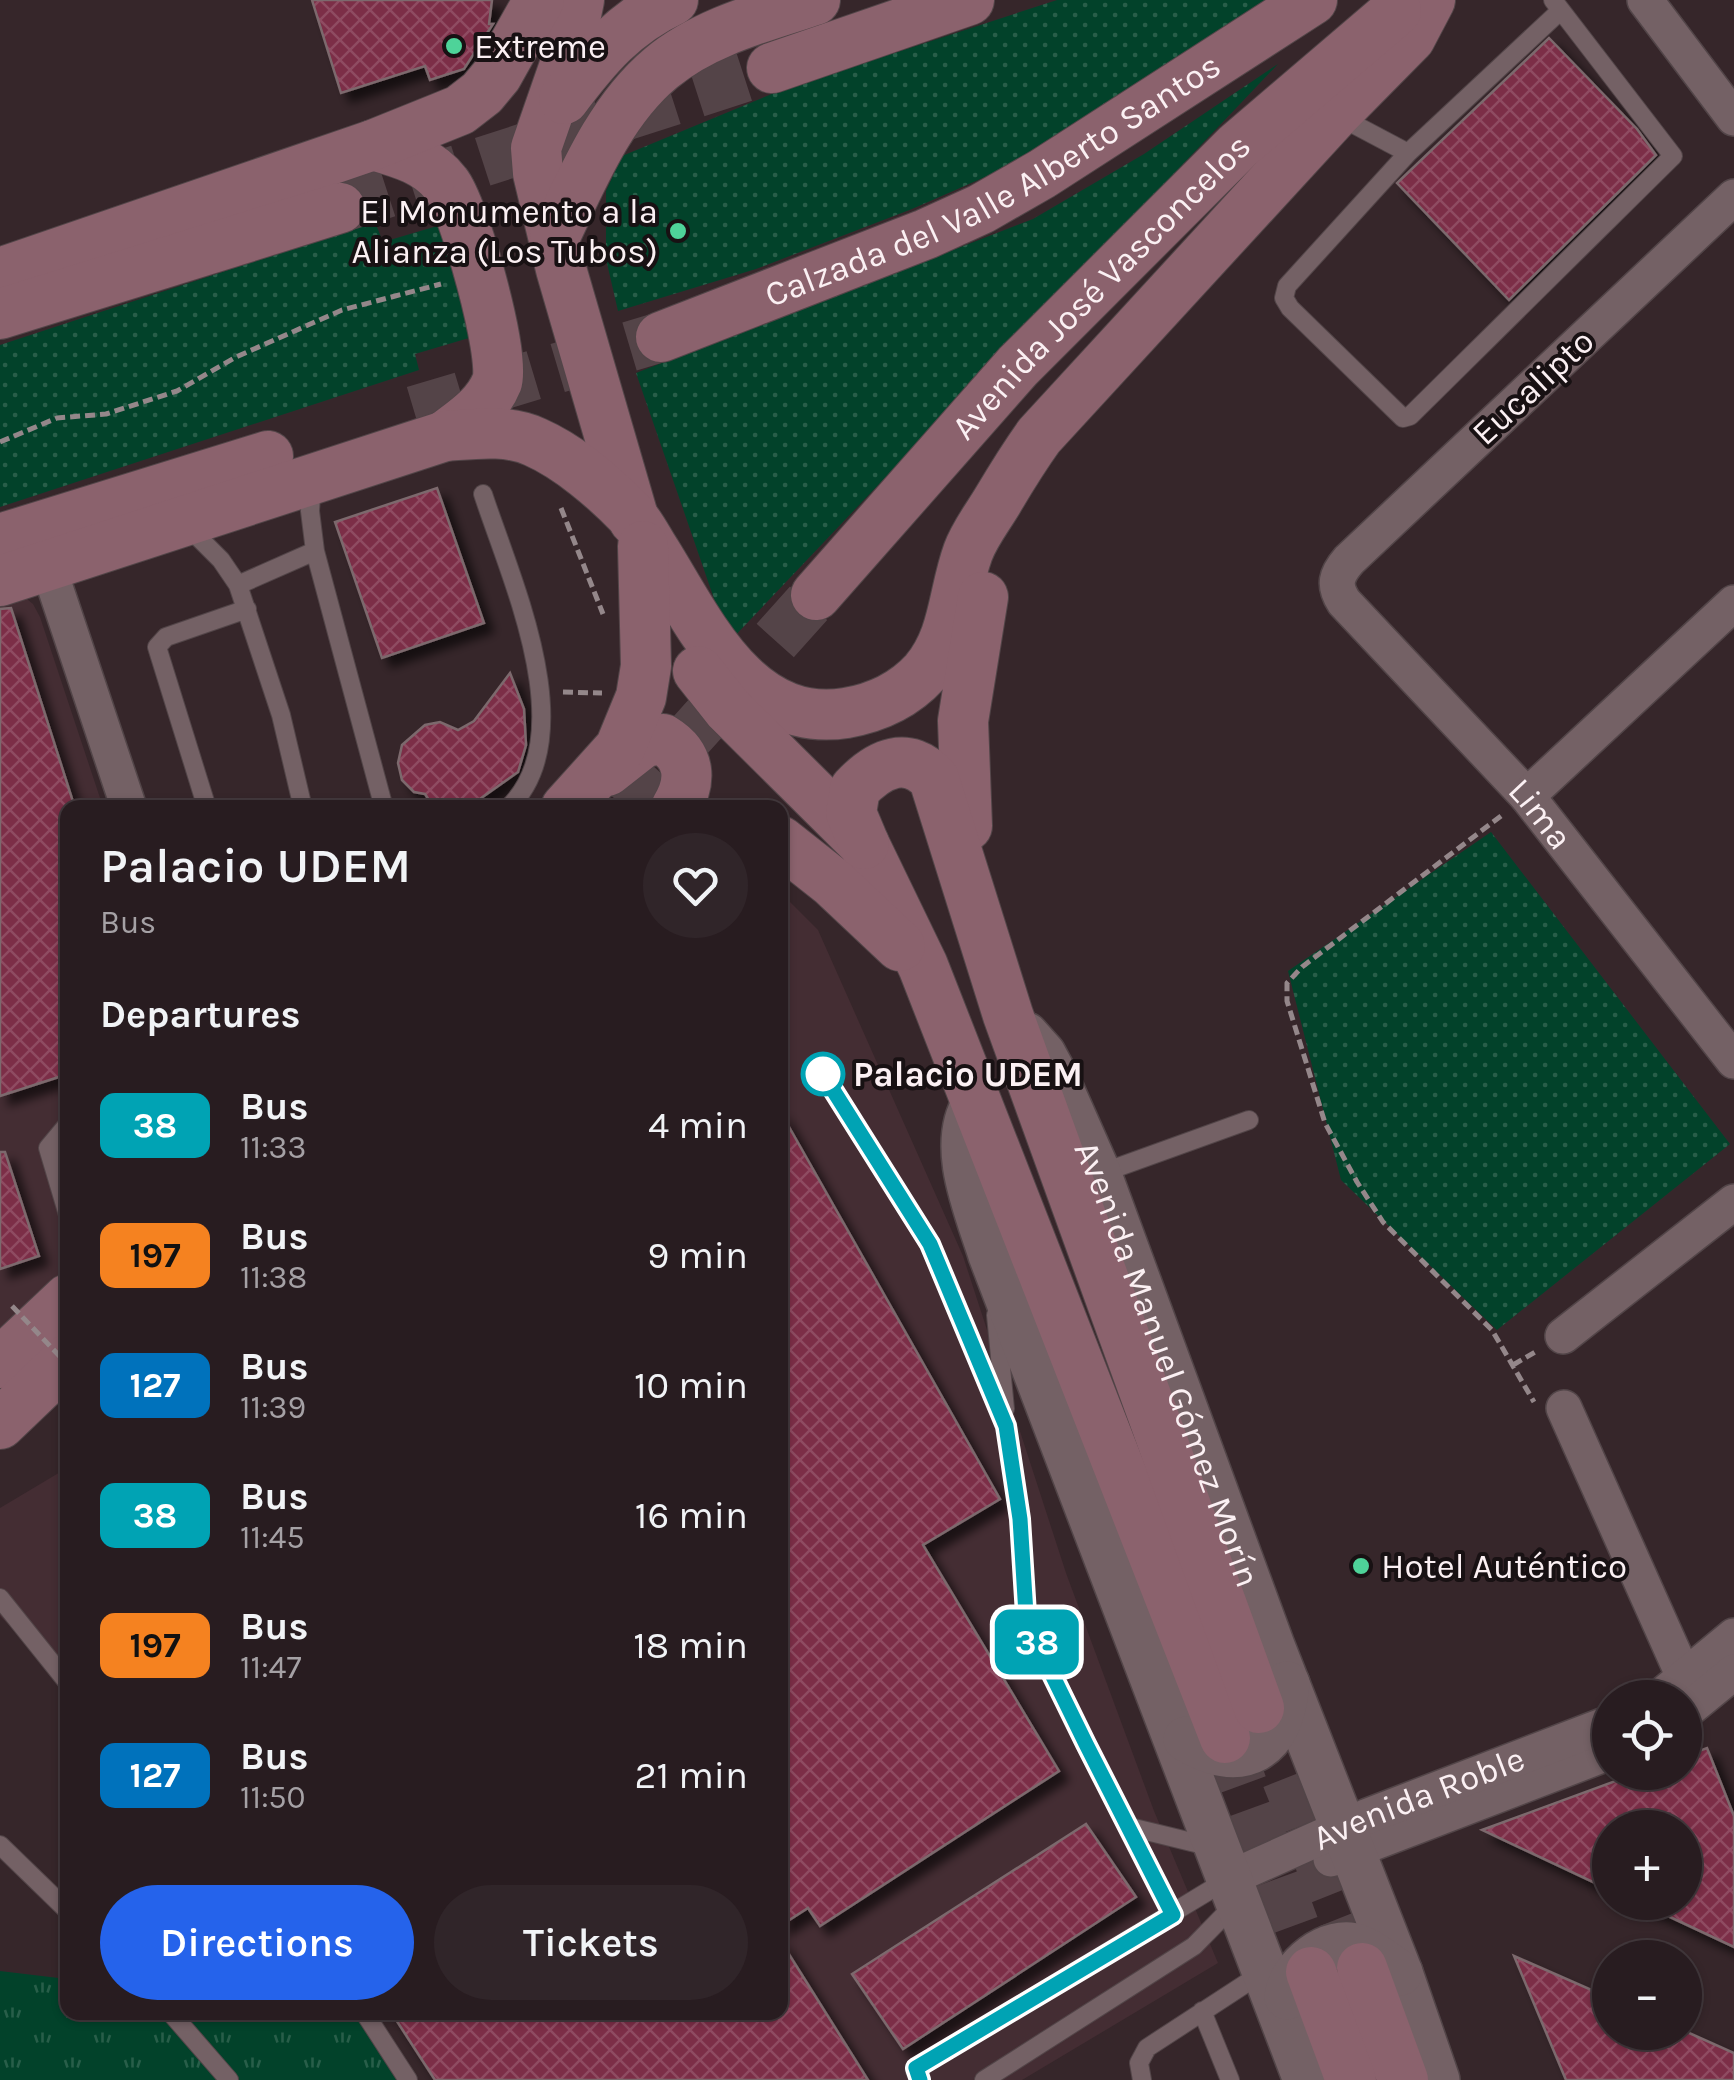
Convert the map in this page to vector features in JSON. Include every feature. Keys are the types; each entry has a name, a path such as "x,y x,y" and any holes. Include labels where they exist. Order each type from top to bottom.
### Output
{"main road":[{"path":"0,273 374,145 460,110 482,93 505,63 539,0"},
{"name":"Avenida Manuel Gómez Morín","path":"578,0 567,60 536,148 538,173 561,269 638,532 674,633 693,666 728,708 864,844 923,966 976,1102 1257,1710"},
{"path":"543,128 596,55 635,21 673,0"},
{"path":"772,68 969,0"},
{"name":"Calzada del Valle Alberto Santos","path":"661,338 981,209 1312,0"},
{"name":"Avenida José Vasconcelos","path":"816,595 1032,352 1238,146 1409,0"},
{"path":"0,580 312,477 429,424 508,435 534,442 562,457 638,532 734,672 775,702 800,712 837,714 880,704 903,691 940,652 969,548 1013,472 1058,414 1410,38 1430,0"},
{"path":"555,236 594,154 651,78 696,45 786,3"},
{"path":"0,539 480,410 498,378 500,358 456,200 446,182 414,157 374,145"},
{"path":"0,314 340,208"},
{"path":"974,900 965,812 963,721 998,501"},
{"path":"573,800 620,748 641,697 646,666 638,532"},
{"path":"573,800 644,742 663,739 682,755 688,772 681,800"},
{"path":"864,844 851,813 855,788 884,766 900,760 915,764 934,779 1008,1015"},
{"path":"788,848 832,882 923,966"},
{"name":"Avenida Manuel Gómez Morín","path":"1008,1015 1257,1710"},
{"path":"0,1364 60,1307"},
{"path":"0,1424 60,1369"},
{"path":"0,1448 60,1409"},
{"path":"1288,1971 1350,2080"},
{"name":"Avenida Manuel Gómez Morín","path":"1381,1971 1403,2080"}],"street":[{"path":"1645,0 1734,118"},
{"name":"Eucalipto","path":"1336,580 1349,560 1734,196"},
{"path":"48,566 126,800"},
{"name":"Lima","path":"1336,580 1344,602 1527,796 1734,1061"},
{"path":"1527,796 1734,602"},
{"name":"Avenida Manuel Gómez Morín","path":"1008,1015 1043,1054 1098,1174 1257,1710 1348,1840 1381,1971 1437,2080"},
{"path":"976,1102 964,1124 964,1154 991,1255 1229,1875 1288,1971 1285,2022 1306,2080"},
{"path":"1563,1336 1734,1202"},
{"path":"1564,1408 1670,1680"},
{"path":"1691,1680 1734,1636"},
{"path":"1702,1685 1734,1672"},
{"path":"1171,1730 1213,1754 1243,1755 1259,1746 1277,1727 1257,1710"},
{"name":"Avenida Roble","path":"1348,1840 1368,1816 1592,1730"},
{"name":"Avenida Roble","path":"1229,1875 1348,1840 1592,1758"},
{"path":"1285,2022 1292,1978 1300,1967 1332,1947 1360,1947 1381,1971"}],"lane":[{"path":"1556,5 1672,156 1410,416 1403,418 1290,308 1284,298 1286,286 1408,153 1556,5"},
{"path":"1335,114 1408,153"},
{"path":"312,477 310,511 315,551 382,800"},
{"path":"483,494 533,645 540,692 537,764 516,800"},
{"path":"182,520 221,560 238,585 281,715 301,800"},
{"path":"238,585 315,551"},
{"path":"205,800 157,647 166,637 246,609"},
{"path":"823,1074 930,1244 1006,1426"},
{"path":"1098,1174 1249,1120"},
{"path":"60,1134 48,1148 60,1188"},
{"path":"991,1255 1006,1426 1020,1519 1026,1614 1068,1708 1173,1915"},
{"path":"0,1598 60,1673"},
{"path":"1130,1827 1229,1875"},
{"path":"0,1844 60,1903"},
{"path":"920,2080 916,2068 1173,1915 1229,1875"},
{"path":"984,2080 1194,1946 1229,1875"},
{"path":"1142,2080 1139,2063 1147,2048 1202,2011 1288,1971"},
{"path":"1202,2011 1230,2080"},
{"path":"177,2020 229,2080"},
{"path":"369,2020 408,2080"}],"path":[{"path":"0,442 58,418 106,414 177,391 236,358 342,310 478,275"},
{"path":"560,504 610,631"},
{"path":"540,692 615,693"},
{"path":"1527,796 1302,967 1287,983 1287,1001 1325,1123 1383,1222 1492,1330 1543,1420 1564,1408"},
{"path":"12,1306 60,1354"}],"shaded area":[{"path":"22,595 40,617 101,800 60,800 60,1273 0,1328 0,598"},
{"path":"788,900 818,930 963,1256 1066,1573 1154,1811 1218,1963 1022,2080 433,2080 394,2020 788,2020"},
{"path":"60,1472 60,1676 0,1616 0,1508"}],"green space":[{"path":"1057,0 1277,0 1017,163 912,209 756,269 618,311 606,259 606,191 622,156 784,89"},
{"path":"1278,64 729,642 636,373 1033,219 1144,154"},
{"path":"375,222 383,242 444,224 479,335 415,354 419,370 0,507 0,345"},
{"path":"1491,832 1730,1144 1497,1330 1341,1180 1288,971"},
{"path":"0,1971 60,1978 60,2020 358,2020 397,2080 0,2080"}],"building":[{"path":"312,0 492,0 489,24 493,24 464,69 430,80 425,66 341,93"},
{"path":"1549,38 1637,129 1656,155 1509,300 1397,183"},
{"path":"437,488 484,623 382,658 335,522"},
{"path":"11,608 72,800 60,800 60,1077 0,1096 0,609"},
{"path":"510,673 524,709 526,745 518,772 478,800 429,800 402,780 398,763 402,745 425,725 440,722 458,730 474,721"},
{"path":"788,1125 1000,1499 923,1545 1059,1771 820,1926 808,1908 788,1921"},
{"path":"0,1152 5,1152 39,1256 0,1269"},
{"path":"1707,1748 1734,1816 1734,1947 1676,1920 1702,1920 1702,1810 1592,1810 1592,1882 1482,1830 1592,1790 1702,1790 1702,1750"},
{"path":"1086,1824 1136,1897 903,2049 852,1974"},
{"path":"788,1953 868,2080 435,2080 396,2020 788,2020"},
{"path":"1514,1956 1592,1990 1592,2050 1702,2050 1702,2039 1734,2053 1734,2080 1566,2080"}],"tunnel":[{"path":"340,208 772,68"},
{"path":"414,411 661,337"},
{"path":"632,800 816,595"},
{"path":"1259,1708 1362,1968"},
{"path":"1225,1738 1311,1972"}],"bus line":[{"name":"38","path":"823,1074 930,1244 1006,1426 1020,1519 1026,1614 1042,1654 1173,1915 916,2068 920,2080"}],"place":[{"name":"Extreme","path":"454,46"},
{"name":"El Monumento a la Alianza (Los Tubos)","path":"678,231"},
{"name":"Palacio UDEM","path":"823,1074"},
{"name":"Hotel Auténtico","path":"1361,1566"}]}
